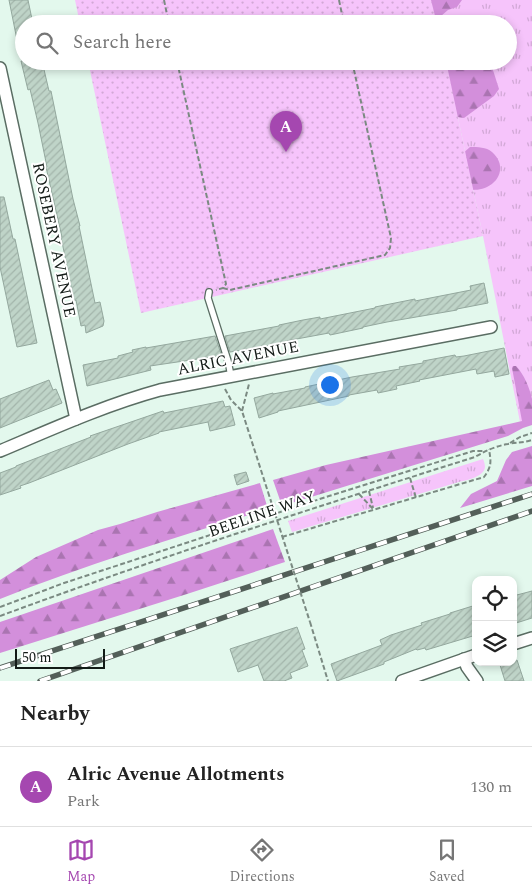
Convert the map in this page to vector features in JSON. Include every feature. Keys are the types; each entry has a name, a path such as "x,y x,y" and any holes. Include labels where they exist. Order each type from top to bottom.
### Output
{"street":[{"name":"ROSEBERY AVENUE","path":"0,68 76,419"},
{"name":"ALRIC AVENUE","path":"0,450 144,394 491,327"},
{"path":"517,643 532,638"},
{"path":"402,681 472,656"},
{"path":"464,659 477,681"}],"lane":[{"path":"209,292 208,298 231,376"}],"path":[{"path":"164,0 167,15"},
{"path":"339,0 342,15"},
{"path":"179,70 226,284 224,288"},
{"path":"209,292 224,288 230,290 385,255 390,248 392,238 354,70"},
{"path":"242,411 249,386 248,373"},
{"path":"219,378 231,400 242,411 328,681"},
{"path":"508,444 532,433"},
{"name":"BEELINE WAY","path":"0,616 120,573 475,457 487,450 532,440"},
{"path":"0,607 64,583 473,451 487,450 491,460 490,469 484,476 282,537"},
{"path":"410,478 416,498"},
{"path":"368,491 374,510"},
{"path":"359,494 374,510"}],"green space":[{"path":"75,0 431,0 435,15 78,15"},
{"path":"421,0 462,0 457,7 448,10 442,15 428,15"},
{"path":"431,0 532,0 532,418 520,422 448,70 517,70 517,15 435,15"},
{"path":"90,70 448,70 483,236 141,313"},
{"path":"443,70 493,70 499,89 494,96 464,118 451,116"},
{"path":"470,147 479,147 492,152 499,161 500,166 499,176 496,180 485,188 478,190 468,190 461,155"},
{"path":"513,366 516,366 522,373 530,391 532,399 532,425 508,436 282,506 273,480 326,465 522,421"},
{"path":"532,446 532,486 460,508 471,494 497,481 506,460 512,452"},
{"path":"483,459 484,470 478,476 470,479 292,532 288,521"},
{"path":"260,483 268,509 99,563 0,599 0,580 36,557 98,530"},
{"path":"273,529 285,562 0,653 0,622"}],"building":[{"path":"9,0 28,0 31,15 15,15 15,30"},
{"path":"23,70 44,70 49,91 51,91 95,303 100,302 104,321 103,326 86,333 85,325 81,326 76,300 74,301 38,123 30,89 28,90"},
{"path":"0,197 4,197 13,239 15,239 37,343 17,347 0,267"},
{"path":"484,283 488,303 457,310 230,352 225,336 471,290 470,286"},
{"path":"215,336 221,354 218,356 150,366 151,370 87,386 83,365 118,358 118,356 133,352 132,350"},
{"path":"504,348 509,374 495,377 494,371 477,374 476,369 419,380 396,386 397,389 378,393 377,390 349,395 278,411 259,418 254,398 352,377 400,369 399,367 423,363 423,361 455,355 456,357 464,356"},
{"path":"49,380 53,390 56,389 62,403 0,428 0,399"},
{"path":"223,401 225,407 230,406 235,425 210,431 208,422 159,432 0,495 0,473 16,466 90,436 163,411 164,413"},
{"path":"246,472 249,481 237,485 234,475"},
{"path":"532,591 532,618 517,623 517,621 517,595"},
{"path":"472,606 472,636 426,650 425,648 416,649 384,662 384,664 337,681 331,664 382,645 380,640 391,635"},
{"path":"297,627 305,649 302,650 308,666 290,673 292,678 284,681 264,681 258,665 238,672 230,649"},
{"path":"517,660 524,681 505,681 500,666 517,666"}],"railway":[{"path":"0,668 532,494"},
{"path":"40,681 532,511"}],"place":[{"name":"Alric Avenue Allotments","path":"286,152"}]}
